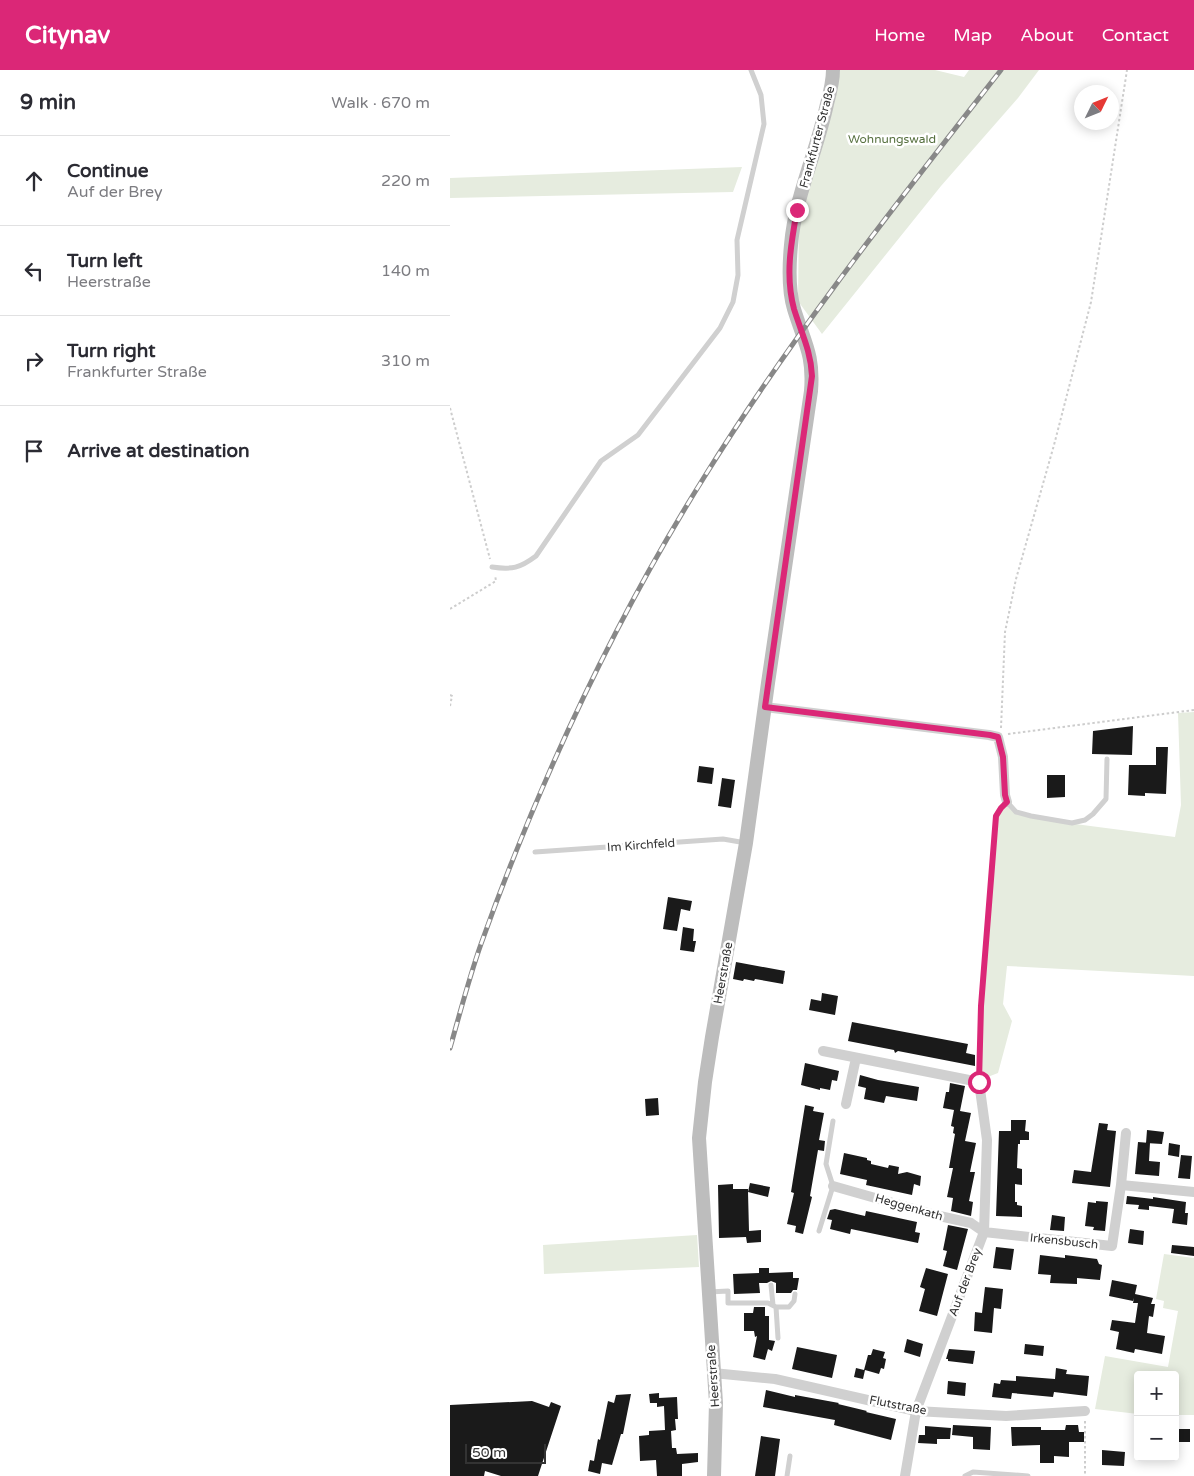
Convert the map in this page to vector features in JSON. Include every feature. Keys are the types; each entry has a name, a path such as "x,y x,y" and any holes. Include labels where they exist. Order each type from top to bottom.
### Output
{"main road":[{"name":"Frankfurter Straße","path":"765,707 812,376 809,352 792,297 789,272 791,243 797,210 824,118 833,70"},
{"name":"Heerstraße","path":"714,1476 716,1403 699,1138 705,1082 746,843 765,707"}],"street":[{"path":"765,707 998,737 1003,757 1007,802"},
{"path":"823,1051 979,1082"},
{"path":"846,1104 856,1058"},
{"name":"Auf der Brey","path":"905,1476 916,1410 984,1232 987,1140 979,1082"},
{"name":"Irkensbusch","path":"984,1232 1112,1246 1126,1133"},
{"path":"1121,1185 1194,1192"},
{"name":"Heggenkath","path":"832,1186 971,1224 984,1232"},
{"name":"Flutstraße","path":"713,1373 775,1378 916,1410 1006,1416 1085,1411"}],"lane":[{"path":"492,567 507,569 523,566 536,556 601,461 638,435 720,328 733,302 738,275 737,240 764,124 761,94 751,70"},
{"path":"1007,802 1016,812 1031,816 1072,822 1085,820 1094,814 1106,799 1107,758"},
{"name":"Im Kirchfeld","path":"535,852 723,840 746,843"},
{"path":"819,1231 832,1186 826,1164 833,1121"},
{"path":"771,1285 778,1338"},
{"path":"708,1292 728,1291 728,1303 768,1303 775,1306 789,1307 794,1301 795,1294"},
{"path":"788,1476 790,1456"},
{"path":"965,1476 973,1472 1028,1476"}],"path":[{"path":"998,737 1002,725 1005,632 1016,579 1054,445 1091,302 1127,70"},
{"path":"450,408 496,581 450,609"},
{"path":"450,695 452,696 450,706"},
{"path":"998,737 1011,733 1194,710"},
{"path":"979,1082 981,1006 996,816 1007,802"},
{"path":"1085,1411 1085,1476"}],"green space":[{"name":"Wohnungswald","path":"840,70 935,70 964,77 969,70 1039,70 1018,98 941,186 822,334 798,301 799,217"},
{"path":"742,167 733,192 450,198 450,178"},
{"path":"1194,712 1194,976 1007,966 1003,1004 1012,1021 998,1073 985,1078 980,1076 983,1007 997,816 1007,804 1014,812 1075,824 1175,837 1181,805 1178,713"},
{"path":"697,1235 699,1267 544,1274 543,1245"},
{"path":"1164,1254 1194,1258 1194,1415 1179,1415 1179,1371 1134,1371 1134,1414 1095,1409 1105,1356 1168,1367 1178,1311 1163,1308 1164,1301 1156,1299"}],"building":[{"path":"1133,726 1132,755 1092,754 1093,731"},
{"path":"1156,747 1168,747 1166,794 1145,793 1145,796 1128,795 1129,765 1156,765"},
{"path":"699,766 714,768 712,784 697,782"},
{"path":"1047,775 1065,775 1065,797 1047,798"},
{"path":"722,778 735,780 731,808 718,806"},
{"path":"668,897 692,901 690,911 681,909 677,931 663,929"},
{"path":"683,927 694,929 693,941 696,941 694,952 680,950"},
{"path":"736,962 785,971 783,984 755,979 754,981 744,979 743,981 733,979"},
{"path":"822,993 838,996 835,1015 809,1010 811,999 821,1001"},
{"path":"852,1022 968,1044 966,1053 975,1055 975,1066 898,1051 895,1053 894,1050 848,1041"},
{"path":"805,1063 839,1071 837,1081 832,1080 830,1090 820,1088 820,1090 801,1085"},
{"path":"860,1075 919,1087 917,1101 886,1096 884,1103 864,1099 866,1088 858,1086"},
{"path":"950,1083 965,1086 960,1111 971,1113 965,1141 976,1143 970,1172 975,1172 969,1201 973,1202 971,1216 951,1211 953,1198 947,1197 953,1168 949,1168 955,1134 953,1133 954,1127 951,1126 954,1110 943,1108"},
{"path":"658,1098 659,1115 646,1116 645,1099"},
{"path":"805,1105 814,1107 813,1111 824,1113 819,1140 825,1141 824,1151 818,1150 810,1196 812,1197 803,1234 795,1232 796,1226 787,1224 794,1193 791,1192"},
{"path":"1011,1120 1026,1120 1025,1131 1029,1132 1029,1140 1020,1140 1020,1144 1018,1144 1017,1168 1022,1169 1022,1185 1015,1184 1015,1202 1017,1202 1017,1205 1022,1206 1022,1217 996,1216 999,1131 1011,1131"},
{"path":"1099,1123 1108,1124 1107,1130 1116,1131 1110,1187 1072,1183 1074,1170 1091,1172"},
{"path":"1147,1130 1164,1132 1162,1144 1146,1143"},
{"path":"1138,1142 1150,1143 1149,1161 1160,1162 1159,1176 1135,1174"},
{"path":"1169,1143 1180,1145 1179,1157 1168,1155"},
{"path":"844,1153 867,1158 867,1160 871,1161 871,1164 888,1168 889,1165 899,1167 898,1174 907,1172 921,1176 920,1186 914,1184 912,1195 866,1185 867,1180 840,1174"},
{"path":"1181,1155 1192,1156 1190,1179 1178,1178"},
{"path":"750,1183 770,1187 768,1197 748,1192"},
{"path":"733,1184 733,1189 748,1189 749,1231 761,1230 761,1242 747,1243 746,1237 719,1238 718,1185"},
{"path":"1127,1196 1153,1199 1153,1197 1186,1202 1185,1213 1188,1213 1187,1225 1172,1223 1174,1209 1149,1206 1149,1210 1138,1209 1139,1205 1126,1204"},
{"path":"1096,1201 1108,1202 1105,1231 1093,1230 1094,1227 1085,1226 1088,1202 1096,1203"},
{"path":"835,1209 865,1216 866,1211 917,1222 915,1232 920,1233 918,1243 851,1229 850,1234 830,1229 832,1220 827,1219 830,1210"},
{"path":"1052,1215 1065,1217 1064,1231 1050,1230"},
{"path":"948,1225 968,1229 957,1270 943,1266 947,1251 943,1250"},
{"path":"1130,1229 1144,1231 1143,1245 1128,1243"},
{"path":"1172,1245 1194,1247 1194,1256 1171,1253"},
{"path":"996,1247 1014,1249 1011,1270 993,1268"},
{"path":"1040,1255 1065,1258 1065,1255 1097,1259 1099,1264 1102,1265 1100,1280 1077,1278 1077,1284 1050,1283 1051,1275 1038,1274"},
{"path":"759,1268 769,1268 769,1273 793,1272 793,1278 799,1278 797,1290 793,1290 791,1293 776,1293 776,1283 771,1281 759,1283 760,1293 734,1294 733,1274 759,1273"},
{"path":"926,1268 948,1274 937,1316 919,1311 925,1289 920,1287"},
{"path":"1112,1280 1137,1285 1135,1294 1153,1298 1151,1304 1155,1304 1153,1317 1149,1316 1147,1333 1165,1336 1162,1354 1135,1349 1134,1353 1116,1349 1119,1332 1110,1330 1112,1320 1135,1323 1138,1303 1133,1303 1134,1298 1133,1301 1109,1296"},
{"path":"985,1287 1003,1289 1001,1309 994,1308 992,1333 974,1331 975,1312 982,1313"},
{"path":"754,1307 765,1307 765,1316 769,1316 769,1340 775,1341 772,1351 768,1349 765,1360 753,1357 757,1336 755,1337 754,1331 744,1331 744,1313 753,1313"},
{"path":"907,1339 923,1344 920,1357 904,1352"},
{"path":"1025,1344 1044,1346 1043,1356 1024,1354"},
{"path":"797,1347 837,1355 832,1378 792,1369"},
{"path":"873,1349 885,1352 883,1358 886,1359 884,1369 881,1368 879,1374 865,1370 863,1379 854,1377 856,1368 864,1370 868,1355 871,1355"},
{"path":"949,1349 975,1351 973,1364 948,1361 946,1359"},
{"path":"1056,1368 1067,1370 1066,1374 1089,1376 1087,1396 1054,1392 1053,1397 1012,1393 1011,1399 992,1397 994,1383 1000,1384 1001,1380 1016,1381 1016,1376 1055,1379"},
{"path":"948,1381 966,1383 965,1396 947,1394"},
{"path":"766,1390 795,1397 795,1395 839,1403 896,1419 891,1440 834,1425 835,1420 763,1407"},
{"path":"659,1393 659,1398 677,1397 678,1419 675,1419 676,1430 671,1431 672,1448 676,1448 677,1454 698,1453 698,1462 682,1464 682,1476 657,1476 656,1460 640,1461 639,1436 649,1435 649,1431 665,1430 664,1406 657,1407 657,1403 650,1403 649,1394"},
{"path":"631,1394 623,1434 621,1434 612,1465 602,1463 600,1474 588,1471 590,1460 594,1461 598,1439 600,1440 608,1401 614,1403 616,1395"},
{"path":"532,1401 549,1407 551,1402 561,1406 538,1476 501,1476 485,1471 484,1476 450,1476 450,1405"},
{"path":"953,1425 991,1427 990,1450 973,1449 973,1437 952,1435"},
{"path":"1066,1425 1078,1425 1079,1432 1084,1432 1084,1442 1069,1442 1069,1457 1054,1456 1054,1463 1040,1463 1040,1445 1012,1446 1011,1427 1041,1427 1041,1430 1065,1430"},
{"path":"925,1426 951,1428 950,1439 937,1439 937,1444 918,1443 919,1435 925,1435"},
{"path":"1179,1429 1190,1429 1190,1442 1179,1442"},
{"path":"761,1436 780,1439 775,1476 755,1476"},
{"path":"1102,1450 1125,1452 1124,1466 1102,1465"}],"railway":[{"path":"450,1048 481,944 527,824 580,706 638,590 703,479 772,373 846,270 1001,70"}],"route":[{"path":"797,210 791,243 789,272 794,310 806,340 812,376 765,707 998,737 1003,757 1007,802 996,816 981,1006 979,1082"}]}
